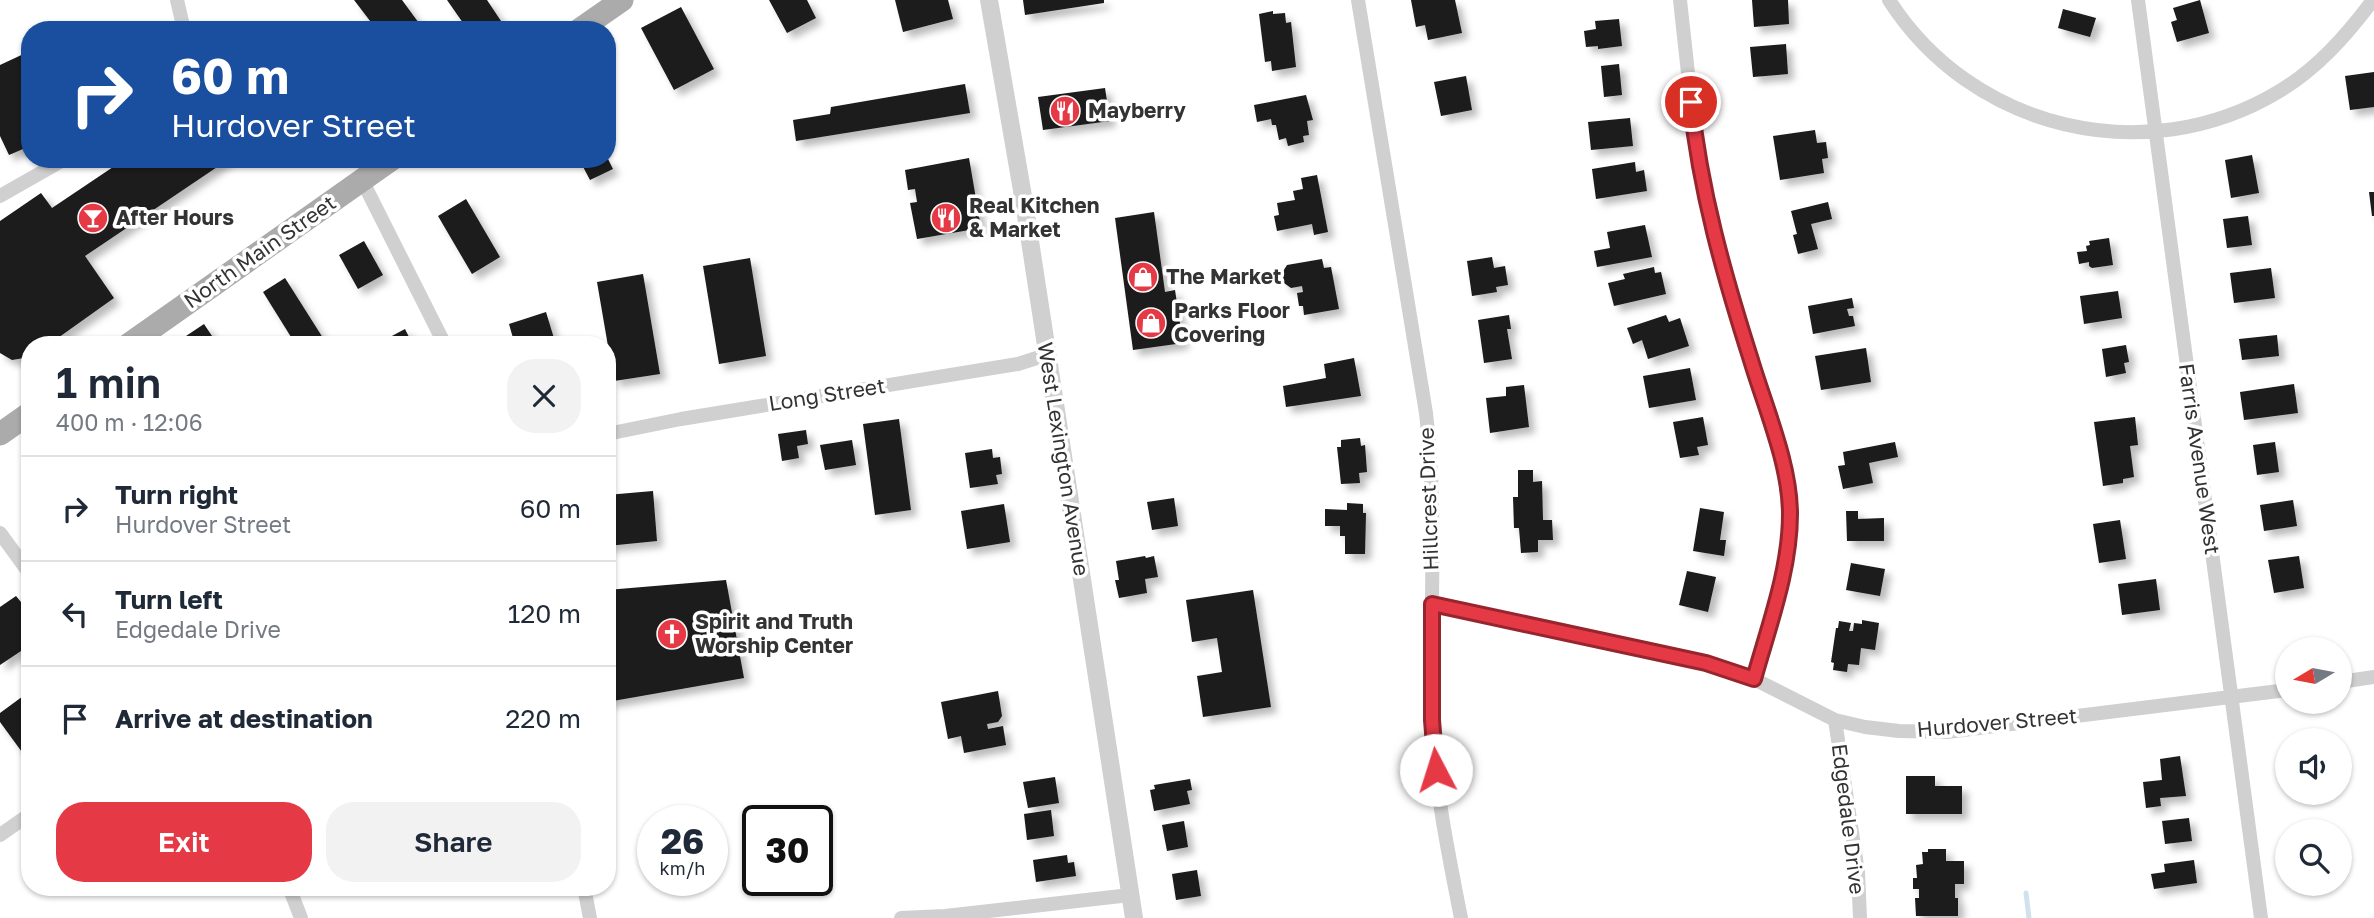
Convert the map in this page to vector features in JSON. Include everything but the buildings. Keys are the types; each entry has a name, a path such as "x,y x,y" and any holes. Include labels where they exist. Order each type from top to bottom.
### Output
{"main road":[{"path":"592,21 622,0"},
{"name":"North Main Street","path":"141,336 379,168"},
{"path":"0,434 21,420"}],"street":[{"path":"177,0 182,21"},
{"name":"West Lexington Avenue","path":"989,0 1026,212 1134,918"},
{"name":"Hillcrest Drive","path":"1358,0 1426,413 1432,472 1432,720 1448,855 1461,918"},
{"path":"1680,0 1694,128 1712,231 1789,487 1789,541 1784,572 1754,679"},
{"path":"1889,0 1911,30 1935,55 1990,96 2041,119 2086,130 2120,133 2197,126 2239,112 2279,92 2315,66 2346,36 2373,0"},
{"name":"Farris Avenue West","path":"2138,0 2261,918"},
{"path":"0,196 49,168"},
{"path":"362,180 440,336"},
{"name":"Long Street","path":"616,432 681,419 1018,364 1046,355"},
{"path":"0,533 21,562"},
{"name":"Hurdover Street","path":"1432,604 1706,663 1754,679 1835,720 1899,731 1947,732 2275,692"},
{"path":"2352,680 2374,677"},
{"name":"Edgedale Drive","path":"1835,720 1858,872 1860,918"},
{"path":"0,835 21,820"},
{"path":"901,918 945,916 1130,895"},
{"path":"292,896 301,918"},
{"path":"586,896 590,918"}],"waterway":[{"path":"2026,893 2029,918"}],"place":[{"name":"Mayberry","path":"1065,111"},
{"name":"After Hours","path":"93,218"},
{"name":"Real Kitchen & Market","path":"946,218"},
{"name":"The Market","path":"1143,277"},
{"name":"Parks Floor Covering","path":"1151,323"},
{"name":"Spirit and Truth Worship Center","path":"672,634"}],"route":[{"path":"1436,770 1432,720 1432,604 1706,663 1754,679 1784,572 1789,541 1789,487 1712,231 1702,184 1691,102"}]}
